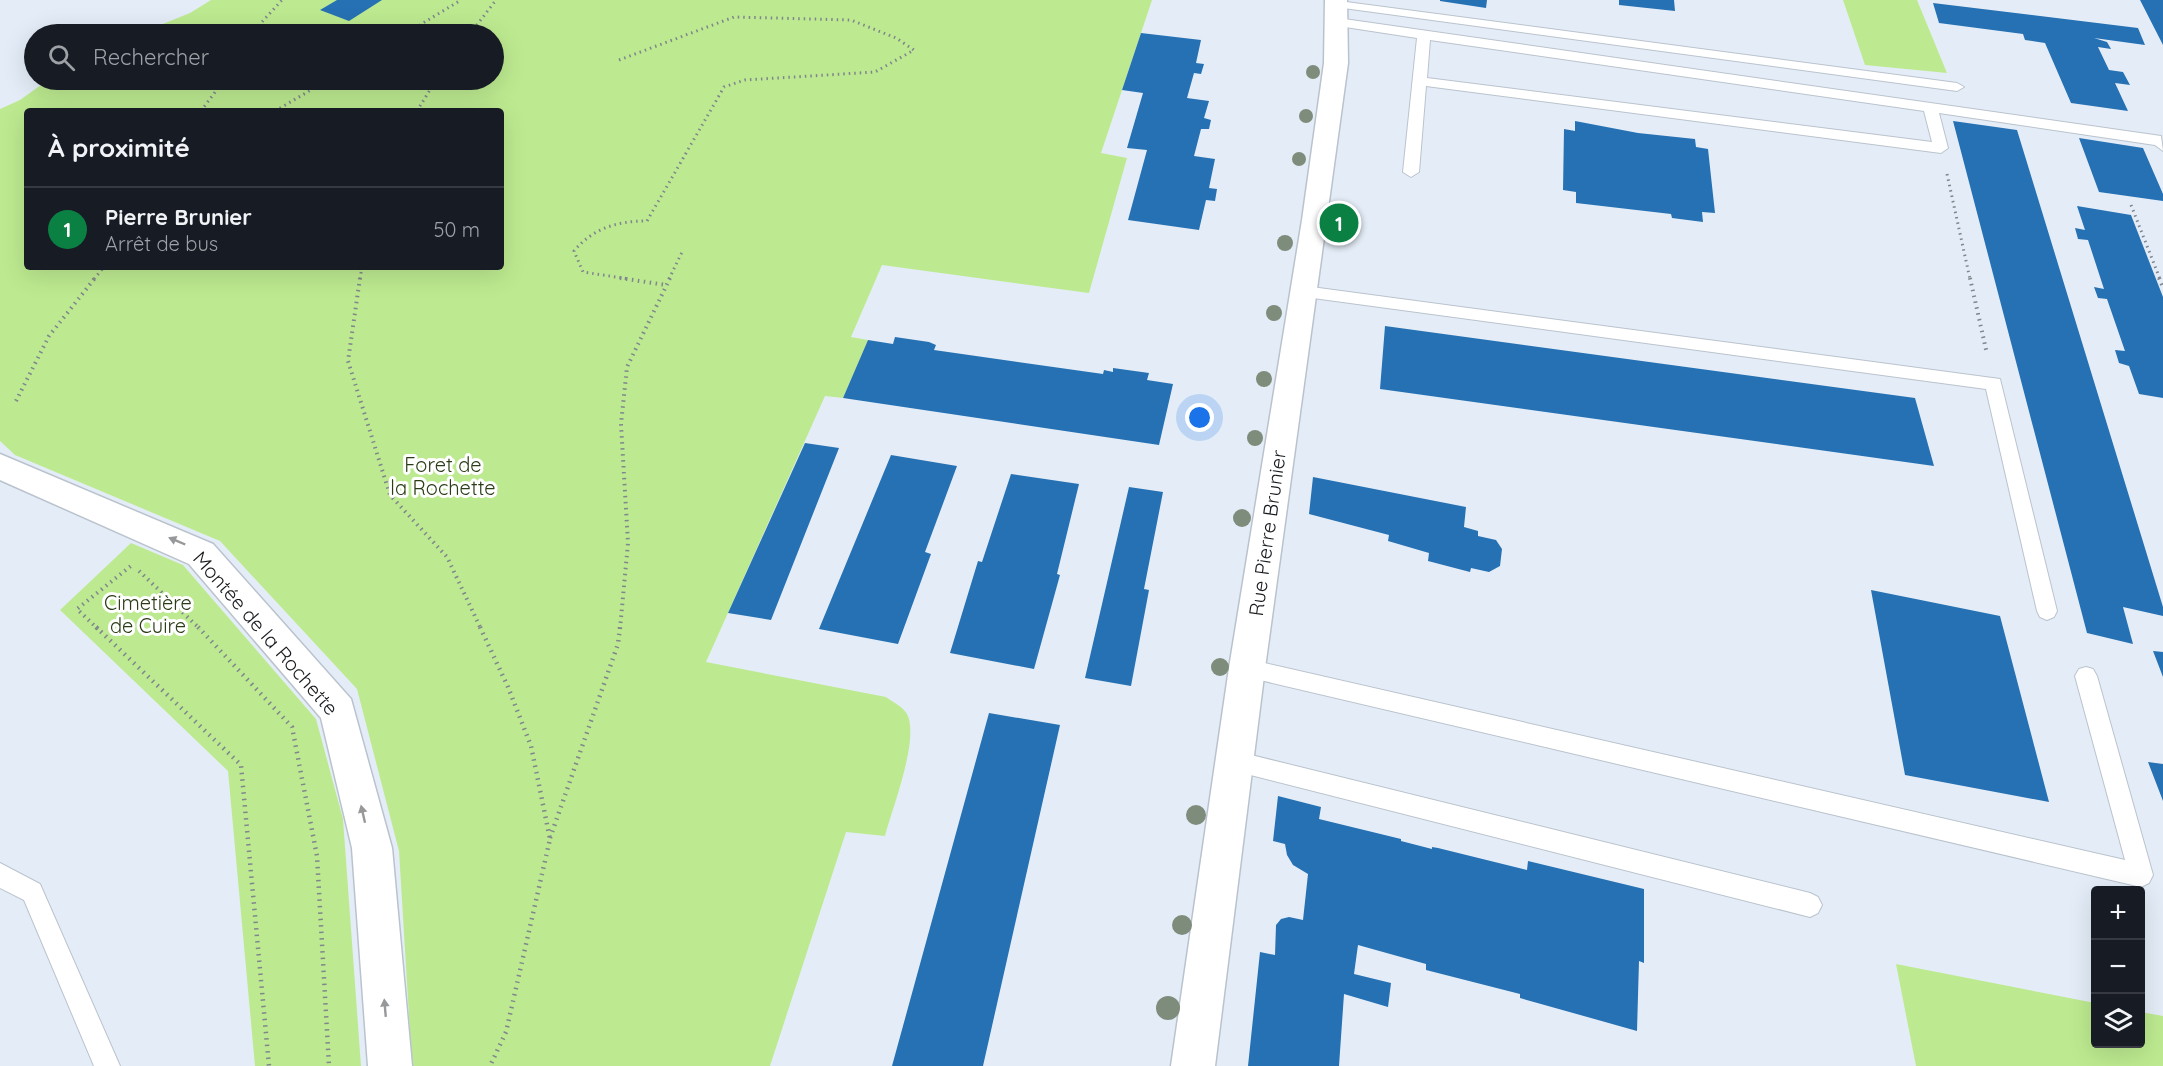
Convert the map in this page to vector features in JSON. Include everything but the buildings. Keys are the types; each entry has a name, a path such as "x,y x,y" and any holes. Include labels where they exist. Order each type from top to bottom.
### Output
{"street":[{"name":"Rue Pierre Brunier","path":"1193,1066 1247,668 1336,63 1336,8"},
{"name":"Montée de la Rochette","path":"0,466 201,554 338,711 372,849 390,1066"}],"lane":[{"path":"1336,8 1424,35 1930,106 2161,141 2163,146"},
{"path":"1336,8 1957,87"},
{"path":"1411,172 1424,35"},
{"path":"1419,81 1941,148 1930,106"},
{"path":"1304,292 1994,384 2047,611"},
{"path":"1247,668 2141,875 2086,675"},
{"path":"1235,761 1810,905"},
{"path":"0,875 32,892 107,1066"}],"path":[{"path":"260,24 282,0"},
{"path":"421,24 461,0"},
{"path":"478,24 496,0"},
{"path":"619,60 734,17 852,20 896,38 914,50 874,72 745,80 724,87 647,221 630,220 606,226 580,242 574,251 583,272 666,285"},
{"path":"203,108 217,90"},
{"path":"280,108 311,90"},
{"path":"419,108 430,90"},
{"path":"1941,148 1994,384"},
{"path":"2132,206 2163,286"},
{"path":"490,1066 506,1032 550,839 618,644 628,543 621,424 627,367 683,250"},
{"path":"16,400 49,336 102,270"},
{"path":"362,270 348,361 390,495 447,557 508,687 531,746 550,839"},
{"path":"269,1066 240,765 77,609 133,565 216,644 292,727 317,856 329,1066"}],"green space":[{"name":"Foret de la Rochette","path":"211,0 1152,0 1101,153 1127,158 1089,293 882,265 851,337 868,340 843,398 825,396 706,662 886,697 905,711 910,725 908,756 885,836 846,832 770,1066 412,1066 399,851 357,689 220,541 15,455 0,441 0,109 20,100 34,90 504,90 504,24 163,24 190,13"},
{"path":"1843,0 1917,0 1947,73 1865,65"},
{"name":"Cimetière de Cuire","path":"131,543 183,565 316,719 343,819 361,1066 255,1066 228,771 60,610"},
{"path":"1896,964 2091,1002 2091,1048 2145,1048 2145,1013 2163,1016 2163,1066 1916,1066"}],"place":[{"name":"Pierre Brunier","path":"1339,223"}]}
